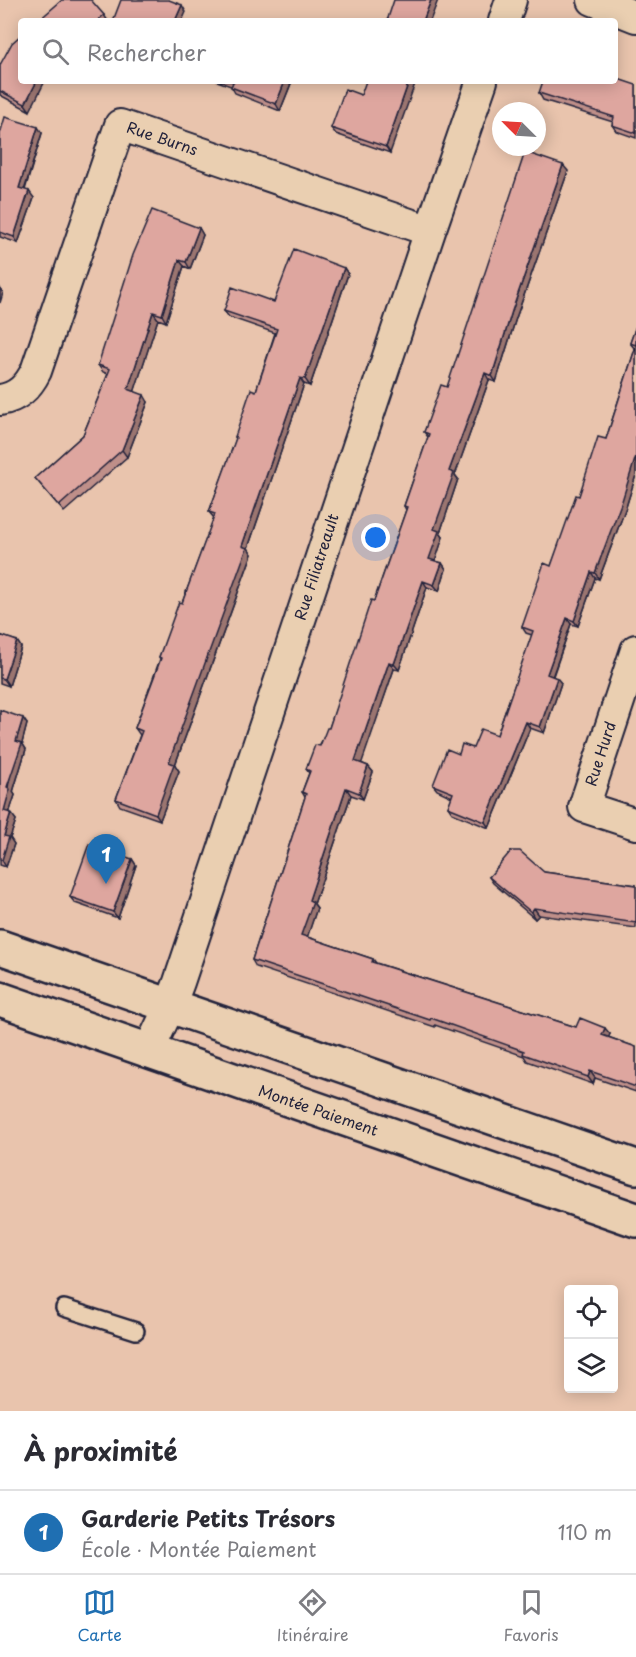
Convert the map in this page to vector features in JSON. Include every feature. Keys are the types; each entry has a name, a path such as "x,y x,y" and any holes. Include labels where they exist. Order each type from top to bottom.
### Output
{"main road":[{"path":"0,947 636,1167"},
{"name":"Montée Paiement","path":"0,999 147,1052 636,1220"}],"street":[{"path":"505,18 511,0"},
{"path":"593,0 636,16"},
{"name":"Rue Filiatreault","path":"147,1052 170,1006 481,84"},
{"name":"Rue Burns","path":"0,400 18,395 30,384 36,371 120,125 430,231"},
{"name":"Rue Hurd","path":"636,650 584,807 636,825"}],"lane":[{"path":"64,1308 136,1330"}],"building":[{"path":"62,0 91,0 104,15 100,18 41,18"},
{"path":"121,0 169,0 182,5 176,18 114,18"},
{"path":"394,0 431,0 424,18 388,18"},
{"path":"18,38 18,84 35,84 25,104 0,91 0,65 12,43"},
{"path":"618,79 636,85 636,133 612,125 614,117 539,93 542,84 618,84"},
{"path":"232,84 284,84 276,104 231,87"},
{"path":"365,84 408,84 386,147 331,128 345,89 361,95"},
{"path":"5,117 38,127 19,188 29,191 14,237 0,232 0,134"},
{"path":"524,156 537,156 563,165 492,376 485,373 449,471 454,473 434,529 439,531 429,559 442,563 434,585 423,581 394,664 389,662 355,761 368,766 359,793 346,788 309,900 313,902 301,935 373,959 372,962 576,1027 580,1018 605,1028 602,1035 636,1047 636,1087 590,1071 588,1077 523,1054 524,1051 431,1018 430,1020 252,960 306,794 302,792 310,771 306,769 315,745 320,746 329,728 371,600 374,601 407,507 404,506 429,434 424,432 441,385 447,387"},
{"path":"152,210 199,228 186,262 179,260 162,315 153,312 128,389 144,395 122,450 59,506 35,478 83,435 110,369 98,365 133,255"},
{"path":"294,249 344,268 305,379 300,378 242,546 247,548 169,762 174,764 156,814 116,799 142,731 135,728 161,658 159,657 215,514 209,512 251,389 256,391 277,329 224,311 232,287 274,302"},
{"path":"636,326 636,345 630,343"},
{"path":"636,346 636,456 622,501 595,573 591,572 574,621 567,618 547,674 557,678 540,727 526,722 485,822 448,807 453,793 433,785 447,749 459,754 462,744 473,748 481,729 497,735 533,631 522,627 544,563 551,566 576,495 579,496 598,437 606,439"},
{"path":"0,635 17,641 4,679 0,678"},
{"path":"0,710 23,718 16,741 22,743 7,787 10,789 4,811 11,813 4,836 9,837 2,860 0,860"},
{"path":"89,844 132,859 113,912 70,897"},
{"path":"511,851 520,851 544,872 636,885 636,923 534,908 531,912 489,877"}],"place":[{"name":"Garderie Petits Trésors","path":"106,884"}]}
